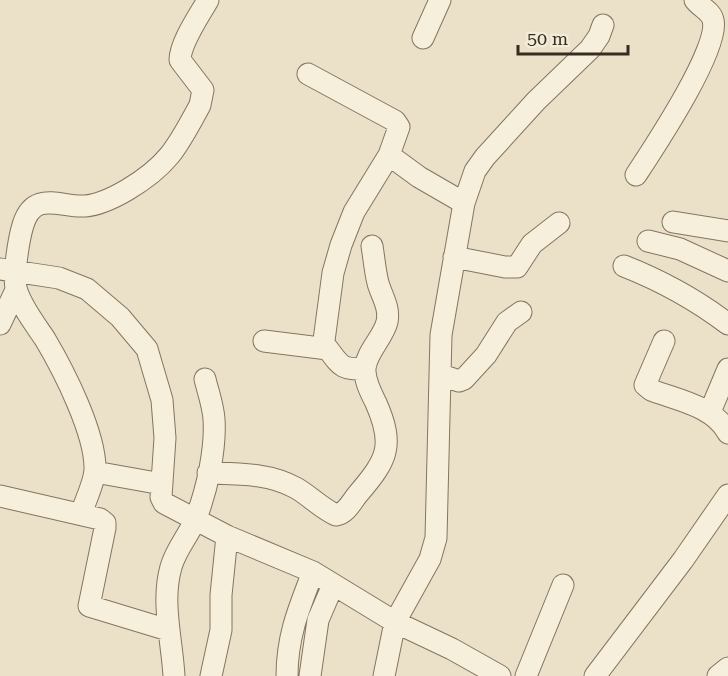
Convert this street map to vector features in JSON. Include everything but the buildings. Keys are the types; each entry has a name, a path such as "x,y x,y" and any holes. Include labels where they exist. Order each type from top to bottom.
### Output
{"street":[{"path":"0,324 23,224 30,212 39,204 48,201 81,206 105,201 127,190 161,167 175,152 202,98 203,90 182,64 179,56 208,0"},
{"path":"423,38 440,0"},
{"path":"636,175 667,128 714,33 714,21 710,14 695,0"},
{"path":"384,676 395,622 430,559 436,538 441,335 464,203 476,171 485,157 590,49 603,25"},
{"path":"308,74 395,121 399,127 396,161 354,212 341,245 333,273 323,348"},
{"path":"396,161 464,203"},
{"path":"673,222 728,231"},
{"path":"454,258 517,267 532,244 559,223"},
{"path":"648,241 680,249 728,271"},
{"path":"208,473 262,476 284,482 331,513 340,515 375,476 386,449 382,418 365,369 387,323 388,309 378,282 372,246"},
{"path":"624,266 690,296 728,324"},
{"path":"10,276 53,354 89,435 95,472 81,514"},
{"path":"10,276 59,278 87,289 120,317 147,348 162,400 165,438 161,497 164,503 227,536 313,572 395,622 452,649 500,676"},
{"path":"441,375 459,381 464,379 486,355 507,321 521,312"},
{"path":"264,340 323,348 330,351 346,369 365,369"},
{"path":"664,341 645,385 651,390 710,412 724,425 728,433"},
{"path":"710,412 728,369"},
{"path":"174,676 168,630 168,588 176,553 196,519 206,488 214,420 205,379"},
{"path":"95,472 162,484"},
{"path":"595,676 695,544 728,495"},
{"path":"0,496 100,519 105,523 105,528 89,606 168,630"},
{"path":"211,676 221,630 221,595 227,536"},
{"path":"287,676 287,658 293,621 313,572"},
{"path":"310,676 318,620 333,585"},
{"path":"526,676 563,585"},
{"path":"718,676 728,668"}]}
